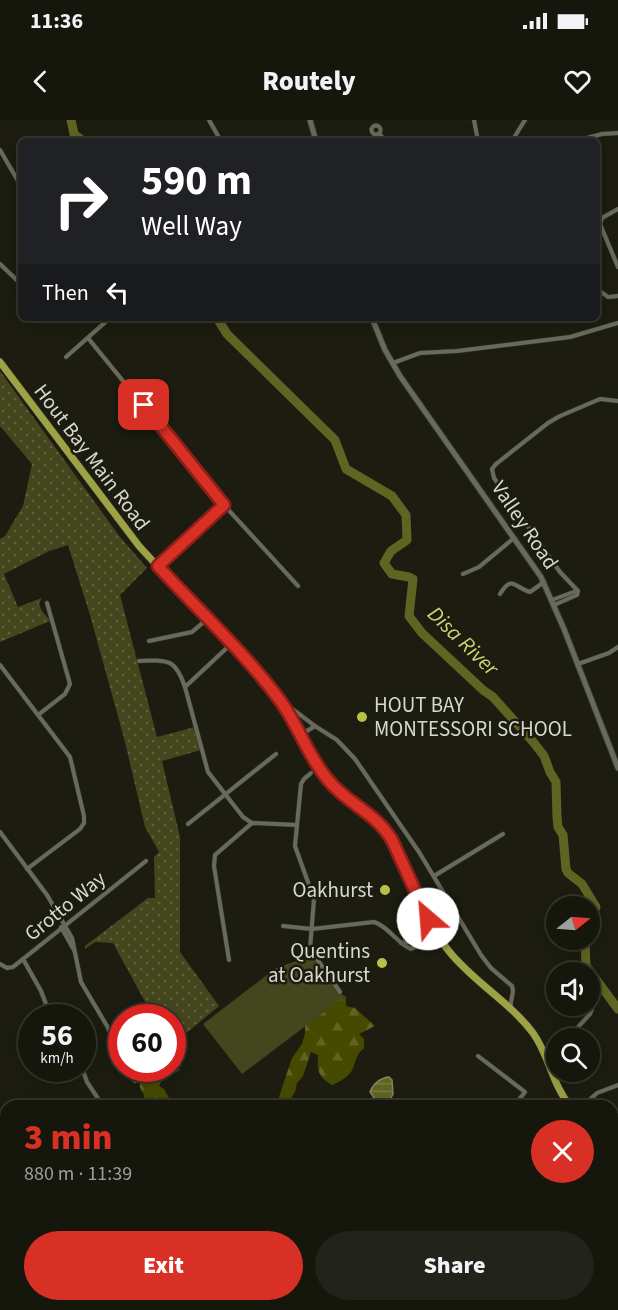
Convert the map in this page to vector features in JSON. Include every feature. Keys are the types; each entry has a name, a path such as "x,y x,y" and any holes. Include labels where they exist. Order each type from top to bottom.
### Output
{"main road":[{"name":"Hout Bay Main Road","path":"0,362 124,528 280,700 328,780 377,819 387,832 434,929 458,961 532,1032 546,1058"},
{"name":"Hout Bay Main Road","path":"556,1082 566,1100"}],"street":[{"path":"209,120 218,138"},
{"path":"310,120 315,138"},
{"path":"474,120 477,138"},
{"path":"514,138 525,120"},
{"path":"379,133 382,138"},
{"path":"587,138 618,133"},
{"path":"0,150 18,181"},
{"path":"618,209 602,218 600,224 618,267"},
{"path":"0,264 18,281"},
{"path":"600,291 608,297 618,296"},
{"path":"66,357 108,321"},
{"name":"Valley Road","path":"373,321 392,363 515,537 544,582 618,768"},
{"path":"392,363 420,353 466,350 570,337 618,323"},
{"path":"88,338 224,505 298,586"},
{"path":"553,603 576,591 557,568 494,478 492,469 495,464 555,419 600,399 618,401"},
{"path":"158,566 224,505"},
{"path":"463,574 479,567 515,537"},
{"path":"500,594 510,583 530,592 544,582"},
{"path":"38,715 65,694 70,684 47,603"},
{"path":"149,641 192,632 207,619"},
{"path":"185,687 231,645"},
{"path":"578,664 608,654 618,647"},
{"path":"608,654 618,654"},
{"path":"139,661 163,660 170,662 178,671 185,687 207,770 243,817 252,823 297,825"},
{"path":"0,665 72,760 84,820 80,829 27,869"},
{"path":"280,700 337,740 356,759 387,802 485,960 512,986 510,1009"},
{"path":"301,734 315,726"},
{"path":"188,824 276,754"},
{"path":"311,773 301,784 295,850 314,899 311,951 340,992"},
{"path":"229,960 214,859 219,850 252,823"},
{"path":"0,832 47,896 74,941 77,970 82,985 108,1028"},
{"path":"434,876 503,834"},
{"name":"Grotto Way","path":"0,964 11,968 146,861"},
{"path":"283,926 312,930 370,922 381,924 400,943 413,941 434,929"},
{"path":"23,959 46,1004"},
{"path":"577,1028 588,1016"},
{"path":"478,1056 525,1092 519,1100"},
{"path":"87,1082 99,1100"},
{"path":"589,1100 597,1093 618,1084"}],"shaded area":[{"path":"0,371 120,537 147,568 120,595 157,737 195,727 201,750 162,761 180,837 180,952 219,1006 186,1033 186,1004 146,1004 113,943 95,942 85,949 85,946 148,898 155,898 154,857 159,852 145,827 125,742 68,545 49,551 4,574 18,607 42,598 40,606 50,621 0,642 0,539 5,536 23,506 32,464 0,426"},
{"path":"314,955 344,997 242,1074 203,1024 276,968"},
{"path":"389,1077 392,1080 393,1094 390,1100 376,1100 370,1092 377,1082"}],"green space":[{"path":"336,991 346,997 346,1006 355,1008 375,1026 359,1034 364,1039 364,1048 359,1053 348,1076 332,1085 321,1076 318,1069 318,1055 311,1052 303,1076 297,1083 290,1100 278,1100 292,1058 302,1044 305,1017"},
{"path":"140,1082 161,1082 159,1086 164,1089 169,1098 182,1100 144,1100 144,1095"}],"waterway":[{"name":"Disa River","path":"71,120 74,134 79,138"},
{"name":"Disa River","path":"219,321 227,334 335,440 346,469 392,496 406,515 407,540 391,551 384,563 392,574 413,579 409,616 422,633 493,697 544,756 556,782 558,827 563,835 566,869 582,884 589,896"},
{"name":"Disa River","path":"585,950 586,966 618,1009"}],"place":[{"name":"HOUT BAY MONTESSORI SCHOOL","path":"362,717"},
{"name":"Oakhurst","path":"385,890"},
{"name":"Quentins at Oakhurst","path":"382,963"}],"route":[{"path":"144,405 224,505 158,566 280,700 328,780 377,819 385,829 428,919"}]}
